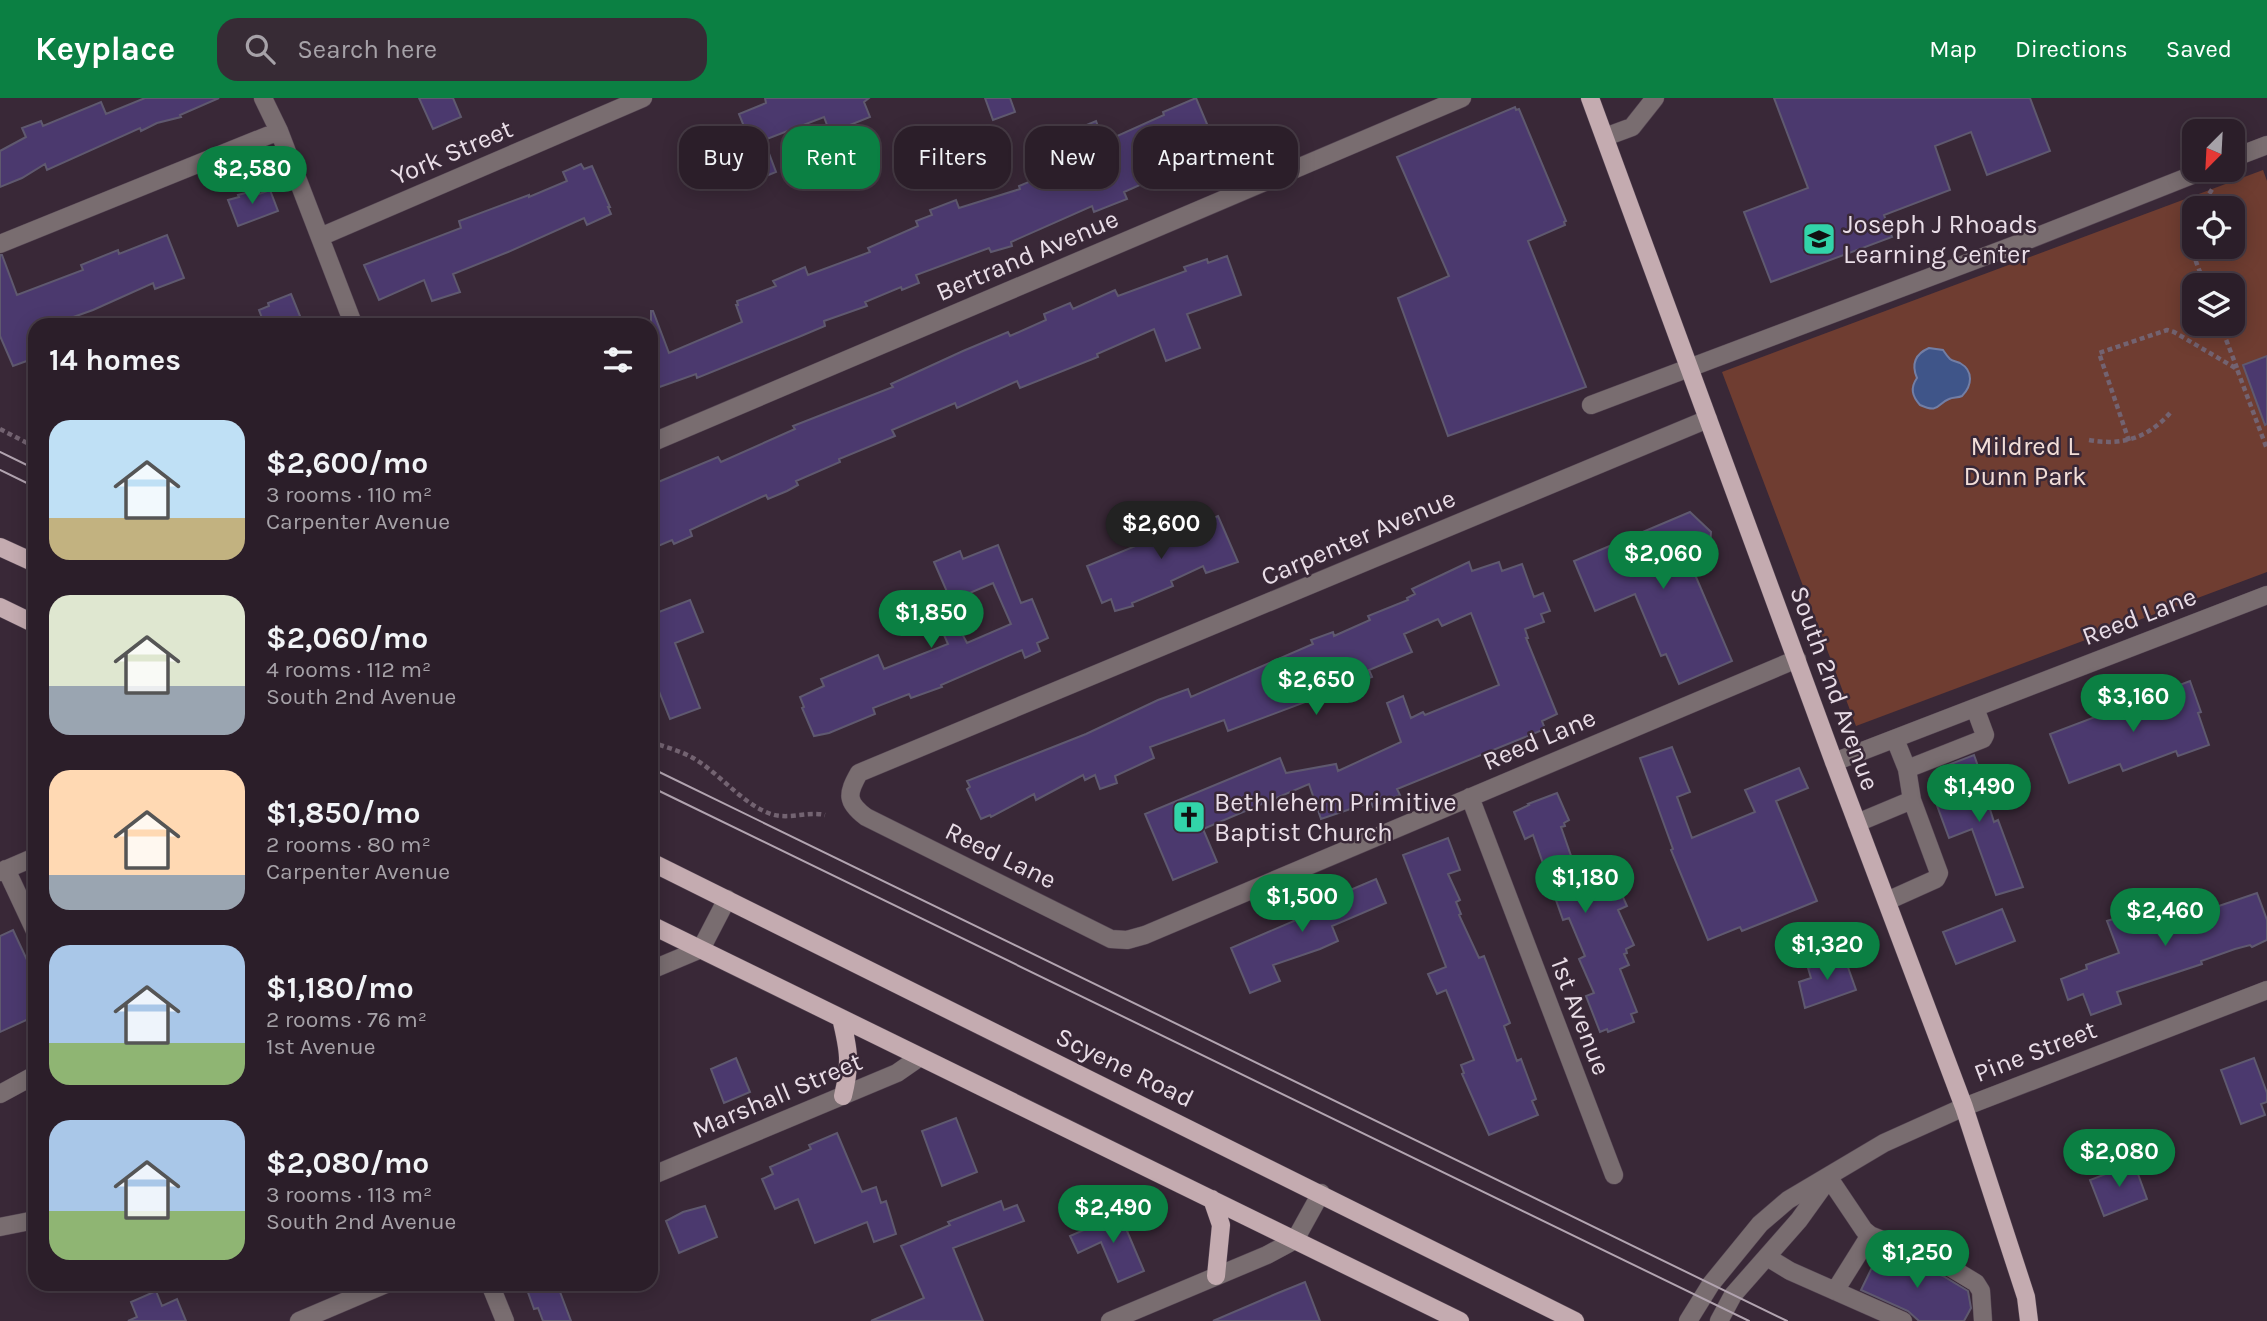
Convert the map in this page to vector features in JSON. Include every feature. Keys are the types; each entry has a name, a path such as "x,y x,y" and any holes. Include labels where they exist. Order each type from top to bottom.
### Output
{"main road":[{"name":"South 2nd Avenue","path":"1590,98 1964,1107 2026,1297 2029,1321"},
{"path":"0,547 28,560"},
{"path":"0,607 28,621"},
{"name":"Scyene Road","path":"658,865 1575,1321"},
{"path":"658,928 1460,1321"},
{"path":"841,1018 849,1052 849,1072 843,1096"},
{"path":"1212,1199 1221,1225 1216,1276"},
{"name":"South 2nd Avenue","path":"2026,1297 2044,1321"}],"street":[{"path":"263,98 279,131 351,318"},
{"name":"York Street","path":"320,237 643,98"},
{"name":"Bertrand Avenue","path":"658,440 1462,98"},
{"path":"1605,137 1632,127 1655,98"},
{"path":"0,244 279,131"},
{"path":"2245,153 2267,145"},
{"path":"1591,405 2182,179"},
{"name":"Carpenter Avenue","path":"850,798 859,773 1708,419"},
{"name":"Reed Lane","path":"1834,762 2267,595"},
{"name":"Reed Lane","path":"850,798 854,808 866,817 1111,939 1127,940 1145,935 1797,659"},
{"path":"1908,769 1983,738 1985,735 1975,708"},
{"path":"1886,901 1936,879 1939,873 1912,800 1908,769 1895,739"},
{"name":"1st Avenue","path":"1470,797 1614,1175"},
{"path":"1857,822 1912,800"},
{"path":"28,860 3,871 28,918"},
{"path":"658,967 701,949 727,899"},
{"name":"Pine Street","path":"1688,1321 1711,1284 1760,1224 1788,1200 1884,1143 1964,1107 2267,990"},
{"name":"Marshall Street","path":"658,1173 897,1073 920,1057"},
{"path":"0,1094 28,1079"},
{"path":"1829,1178 1870,1235 1948,1266 1976,1283 1981,1291 1983,1321"},
{"name":"Pine Street","path":"1719,1321 1733,1295 1799,1220 1829,1178"},
{"path":"1110,1321 1267,1255 1295,1240 1321,1193"},
{"path":"0,1227 28,1221"},
{"path":"1835,1291 1870,1235"},
{"path":"1768,1257 1790,1271 1903,1321"},
{"path":"299,1321 352,1291"},
{"path":"493,1291 505,1321"}],"path":[{"path":"2208,196 2214,186"},
{"path":"2129,441 2099,354 2167,330 2237,369"},
{"path":"2225,336 2267,449"},
{"path":"2090,440 2116,443 2129,441 2152,430 2170,413"},
{"path":"0,429 28,443"},
{"path":"658,745 694,758 755,807 785,816 816,813 825,815"}],"green space":[{"name":"Mildred L Dunn Park","path":"2263,170 2267,181 2267,572 1856,726 1722,372 2182,200 2182,259 2245,259 2245,196 2193,196 2231,182 2245,182 2245,177"}],"water":[{"path":"1929,348 1943,350 1951,360 1965,366 1970,379 1962,396 1949,399 1931,409 1920,405 1913,392 1917,378 1915,360"}],"building":[{"path":"145,98 219,98 180,115 181,117 157,123 141,131 140,128 47,170 45,164 0,187 0,151 26,137 22,128 41,121 43,126 101,102 106,114"},
{"path":"419,98 453,98 461,117 433,129"},
{"path":"765,98 869,98 864,102 870,117 848,126 827,126 824,117 801,126 782,126 782,133 768,138 768,126 744,126 739,114 766,103"},
{"path":"985,98 1010,98 1015,112 993,120"},
{"path":"1196,98 1208,126 1140,126 1164,115 1163,112"},
{"path":"1774,98 2030,98 2050,151 1987,175 1971,132 1935,146 1950,190 1884,215 1892,237 1771,282 1744,212 1808,188"},
{"path":"1515,107 1516,110 1519,109 1566,221 1565,225 1528,241 1586,387 1448,436 1398,298 1449,276 1397,157"},
{"path":"1096,121 1098,126 1084,126"},
{"path":"1133,129 1133,188 1124,192 1127,199 1094,212 1092,206 1011,242 1012,246 991,252 989,248 916,275 919,283 902,290 901,287 865,302 867,306 824,321 825,326 697,378 696,374 658,388 658,324 669,353 742,322 737,301 776,286 773,281 805,267 808,275 870,252 868,248 918,226 916,221 932,215 930,210 956,200 959,208 1020,189 1019,186 1025,183 1025,189 1119,189 1119,135"},
{"path":"768,151 776,172 768,175"},
{"path":"581,164 584,169 592,166 611,214 587,225 584,218 453,274 460,292 432,301 424,280 379,300 364,265 461,228 459,221 567,181 563,172"},
{"path":"257,190 259,194 270,190 278,211 238,226 228,200"},
{"path":"167,235 184,278 155,289 153,283 70,318 28,318 28,361 13,366 0,336 0,255 17,295 83,270 81,265 118,250 119,254"},
{"path":"1227,256 1241,295 1187,314 1200,348 1166,361 1154,329 1097,354 1098,357 1020,388 1017,381 957,408 955,403 892,430 895,436 839,459 840,462 796,481 798,485 787,491 768,499 766,495 690,530 692,536 674,544 672,540 658,546 658,482 718,457 721,462 795,429 793,426 893,387 891,384 963,351 1008,332 1010,336 1046,320 1044,314 1070,303 1073,309 1115,290 1118,296 1186,271 1184,267 1207,259 1208,263"},
{"path":"291,294 301,318 262,318 259,310 269,306 268,303"},
{"path":"2267,356 2267,424 2265,425 2243,365"},
{"path":"1690,512 1711,532 1711,563 1693,570 1732,661 1679,684 1666,654 1661,656 1635,594 1595,611 1574,561"},
{"path":"1218,516 1238,562 1206,573 1203,566 1171,581 1173,586 1132,603 1133,606 1115,611 1111,599 1102,603 1087,566 1150,540 1146,530 1176,518 1181,531"},
{"path":"998,545 1021,603 1032,599 1048,638 1037,643 1040,651 1025,658 1022,650 941,685 942,687 911,698 909,694 873,708 875,714 829,733 814,736 800,697 824,686 821,679 878,655 884,669 948,644 944,635 959,628 967,643 1011,624 993,583 951,601 934,562 960,551 963,559"},
{"path":"1469,562 1472,571 1499,562 1502,571 1522,564 1534,597 1543,593 1550,611 1541,614 1544,622 1525,629 1526,638 1557,714 1542,721 1545,729 1397,789 1400,795 1373,807 1371,802 1321,819 1309,784 1203,829 1217,862 1173,880 1145,814 1280,758 1286,773 1336,764 1338,771 1401,742 1387,703 1403,696 1411,718 1423,712 1425,715 1499,685 1471,613 1442,626 1438,619 1404,634 1412,652 1369,670 1372,677 1228,731 1224,720 1150,747 1154,758 1115,776 1117,783 1100,789 1095,775 1085,780 1083,775 1036,800 1034,794 991,817 990,815 981,819 967,789 970,787 967,781 1086,734 1158,700 1188,689 1191,697 1313,644 1311,640 1333,632 1334,636 1370,620 1368,616 1408,600 1407,598 1415,594 1412,589"},
{"path":"690,600 703,632 675,643 700,708 670,719 658,689 658,612"},
{"path":"2190,681 2209,745 2178,756 2176,751 2123,771 2120,764 2069,783 2050,734"},
{"path":"1672,747 1690,792 1677,797 1692,838 1755,812 1745,790 1799,768 1808,788 1776,801 1817,901 1742,931 1740,927 1708,940 1671,850 1673,849 1640,758"},
{"path":"1974,755 1994,822 1998,820 2023,887 1996,895 1972,829 1949,838 1935,800 1958,791 1948,765"},
{"path":"1557,793 1569,820 1561,827 1584,893 1607,884 1610,890 1618,886 1627,906 1618,910 1634,945 1626,949 1627,953 1624,954 1629,965 1620,969 1637,1012 1631,1014 1634,1022 1608,1032 1607,1029 1600,1032 1586,996 1594,993 1579,959 1585,956 1569,918 1563,920 1533,835 1525,839 1514,812"},
{"path":"1448,838 1460,870 1448,874 1460,900 1456,902 1461,914 1459,915 1479,958 1484,956 1510,1023 1504,1026 1517,1061 1521,1059 1536,1099 1532,1101 1538,1115 1489,1135 1462,1074 1461,1065 1474,1060 1446,990 1437,994 1428,974 1446,967 1403,855"},
{"path":"1376,879 1386,903 1332,926 1338,941 1273,965 1280,981 1250,993 1231,948 1294,921 1290,910 1307,904 1308,908"},
{"path":"2257,893 2267,920 2267,940 2117,992 2121,1004 2091,1015 2083,994 2068,1000 2061,979 2087,969 2086,965 2119,953 2107,921 2120,917 2118,912 2137,906 2138,910 2150,906 2157,927"},
{"path":"2002,909 2015,941 1956,964 1943,932"},
{"path":"13,930 28,962 28,1019 0,1032 0,936"},
{"path":"1844,956 1856,990 1805,1008 1799,982 1811,978 1808,968"},
{"path":"736,1058 750,1092 724,1103 711,1069"},
{"path":"2254,1058 2267,1093 2267,1102 2261,1104 2265,1115 2241,1124 2221,1070"},
{"path":"956,1118 977,1172 942,1186 922,1131"},
{"path":"837,1133 862,1192 876,1187 881,1203 886,1201 896,1234 874,1242 867,1222 815,1243 798,1199 775,1209 762,1179 773,1174 770,1167 811,1149 809,1145"},
{"path":"2134,1163 2147,1199 2104,1216 2090,1180"},
{"path":"1001,1201 1004,1210 1017,1205 1024,1221 953,1248 983,1321 871,1321 924,1298 901,1246 950,1225 948,1222"},
{"path":"705,1206 717,1237 679,1253 666,1221 683,1212"},
{"path":"1127,1211 1135,1228 1127,1231 1144,1271 1118,1282 1101,1242 1078,1253 1070,1236"},
{"path":"1880,1251 1943,1276 1968,1291 1971,1308 1964,1321 1919,1321 1908,1311 1861,1290"},
{"path":"1305,1282 1320,1321 1213,1321 1278,1293"},
{"path":"156,1291 162,1306 177,1299 186,1321 128,1321 137,1317 131,1302"},
{"path":"528,1291 560,1291 571,1321 543,1321 538,1308 534,1309"}],"tram line":[{"path":"0,452 28,466"},
{"path":"0,470 28,484"},
{"path":"658,771 1787,1321"},
{"path":"658,790 1749,1321"}],"place":[{"name":"Joseph J Rhoads Learning Center","path":"1819,239"},
{"name":"Bethlehem Primitive Baptist Church","path":"1189,817"}]}
